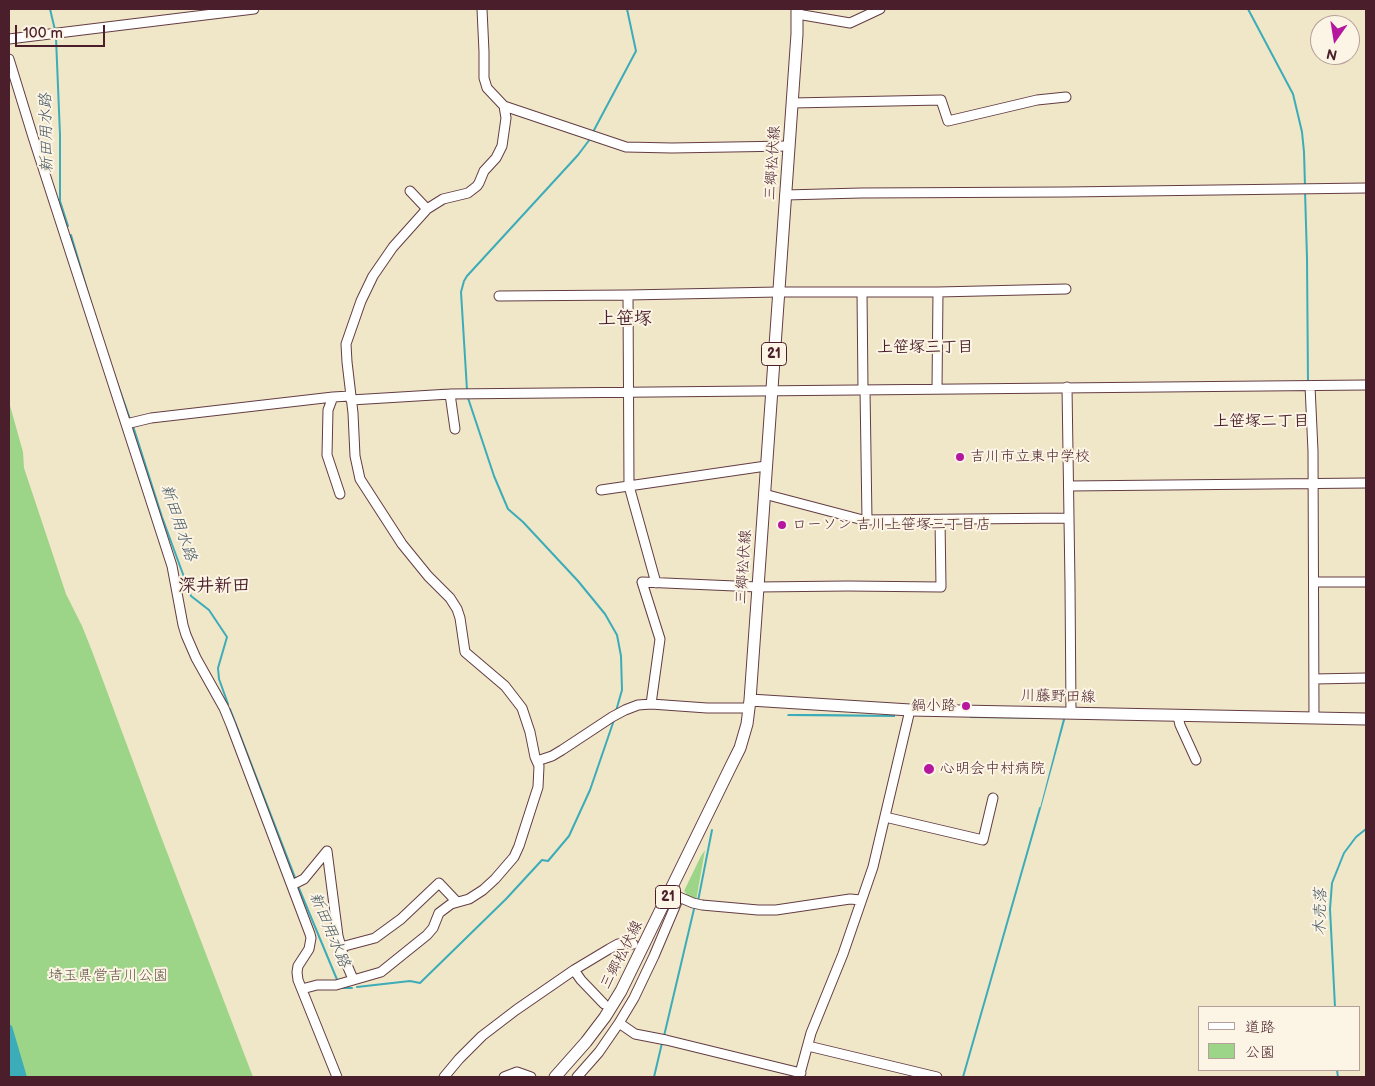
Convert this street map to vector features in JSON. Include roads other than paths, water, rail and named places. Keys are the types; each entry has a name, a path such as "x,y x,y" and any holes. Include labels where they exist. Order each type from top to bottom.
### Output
{"main road":[{"name":"三郷松伏線","path":"555,1077 586,1042 605,1017 621,991 737,754 743,737 750,704 797,11"},
{"name":"川藤野田線","path":"750,704 910,710 1366,719"}],"street":[{"path":"9,39 254,9"},
{"path":"482,9 485,83 487,88 504,106 626,147 789,146"},
{"path":"797,11 850,23 880,9"},
{"path":"9,59 172,566 186,636 224,708 311,938 309,949 300,963 297,972 337,1077"},
{"path":"792,103 941,100 948,121 1037,100 1066,96"},
{"path":"302,989 317,985 336,985 384,970 427,935 433,928 439,913 451,904 469,899 483,890 514,857 538,787 539,769 522,708 505,686 465,652 457,609 450,598 428,576 402,544 363,483 355,456 353,413 346,362 346,344 360,301 373,276 393,247 427,209 443,199 468,192 479,183 484,171 496,158 502,146 506,118 504,106"},
{"path":"785,195 1366,188"},
{"path":"412,193 427,209"},
{"path":"500,296 628,296 778,292 938,292 1066,289"},
{"path":"862,292 867,520"},
{"path":"937,389 938,292"},
{"path":"628,296 629,486 656,583"},
{"path":"126,424 151,418 333,397 864,389 1366,385"},
{"path":"1310,386 1313,451 1314,718"},
{"path":"1067,387 1071,712"},
{"path":"450,394 455,429"},
{"path":"333,397 328,410 327,455 340,494"},
{"path":"601,490 766,466"},
{"path":"1068,486 1366,483"},
{"path":"764,494 867,520 1069,518"},
{"path":"651,704 660,639 642,582 758,587 941,587 940,520"},
{"path":"1314,582 1366,582"},
{"path":"1314,679 1366,678"},
{"path":"537,761 552,756 612,717 638,705 651,704 707,708 750,704"},
{"path":"619,1019 635,1034 666,1040 800,1075 811,1033 846,946 873,867 910,710"},
{"path":"1178,716 1180,725 1196,760"},
{"path":"885,817 983,840 993,798"},
{"path":"292,885 304,879 327,851 338,936 353,979"},
{"path":"341,946 375,938 401,918 439,883 457,902"},
{"path":"577,1077 599,1052 634,998 680,897 702,905 758,910 776,910 850,899 861,900"},
{"path":"444,1077 459,1059 490,1029 516,1010 574,970 618,944 628,942 633,944"},
{"path":"574,970 604,1004"},
{"path":"808,1046 937,1077"},
{"path":"504,1077 517,1072 531,1077"}],"water":[{"path":"788,714 895,715 895,717 787,716"},
{"path":"970,716 1065,718 1041,808 1063,719 970,718"},
{"path":"9,1024 12,1026 27,1077 9,1077"}],"waterway":[{"name":"新田用水路","path":"50,9 55,30"},
{"path":"593,132 636,51 627,9"},
{"path":"1248,9 1293,94 1302,132 1305,186"},
{"name":"新田用水路","path":"56,38 60,135 60,201 68,226"},
{"path":"467,390 461,292 464,281 578,155 590,139"},
{"path":"1305,191 1308,383"},
{"name":"新田用水路","path":"71,235 91,303"},
{"name":"新田用水路","path":"114,374 130,419"},
{"path":"468,398 494,476 508,509 523,522 578,581 605,614 617,635 621,656 622,690 616,711"},
{"name":"新田用水路","path":"133,426 162,517 191,596 209,610 227,637 218,668 219,679 228,704"},
{"path":"1309,448 1309,461"},
{"name":"新田用水路","path":"230,709 296,880"},
{"path":"357,987 410,981 420,983 506,899 542,860 548,861 569,836 590,790 614,720"},
{"path":"963,1077 1040,808"},
{"name":"木売落","path":"1335,1006 1330,909 1332,883 1344,853 1356,837 1366,829"},
{"path":"698,901 712,830"},
{"name":"新田用水路","path":"298,886 338,982"},
{"path":"664,1036 694,909"},
{"path":"341,988 352,988"},
{"path":"654,1077 662,1043"},
{"name":"木売落","path":"1337,1071 1338,1077"}],"place":[{"name":"吉川市立東中学校","path":"960,457"},
{"name":"ローソン 吉川上笹塚三丁目店","path":"782,525"},
{"name":"鍋小路","path":"966,706"},
{"name":"心明会中村病院","path":"929,769"}],"district":[{"name":"上笹塚","path":"625,319"},
{"name":"上笹塚三丁目","path":"925,348"},
{"name":"上笹塚二丁目","path":"1261,422"},
{"name":"深井新田","path":"214,586"}],"park label":[{"name":"埼玉県営吉川公園","path":"108,976"}]}
